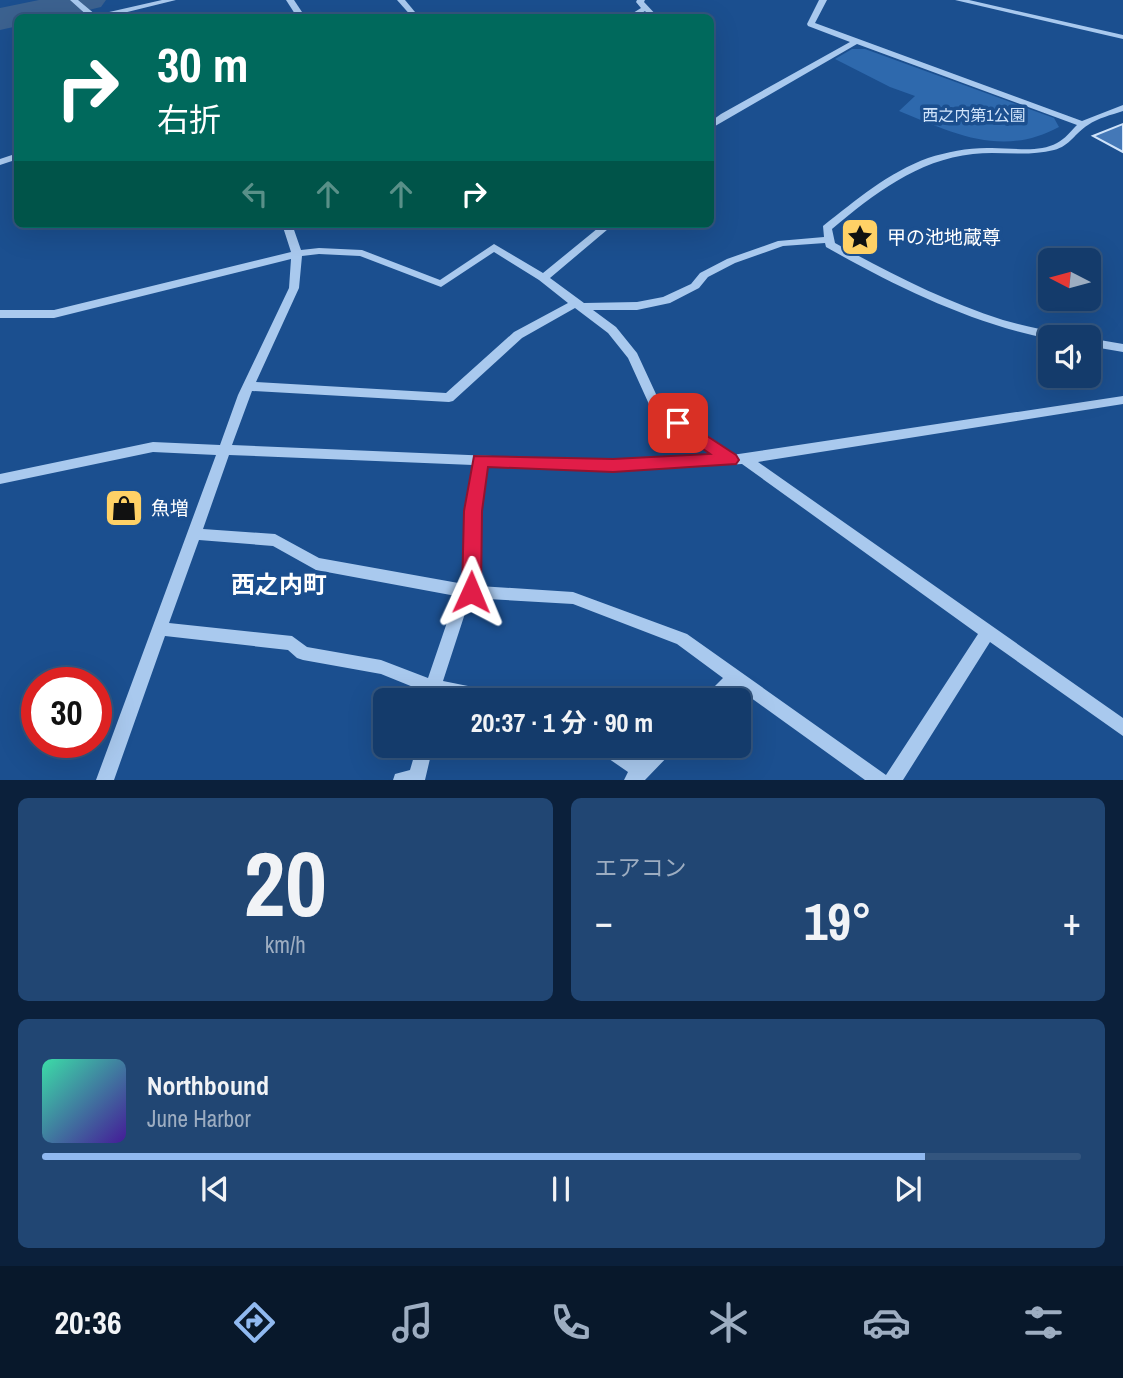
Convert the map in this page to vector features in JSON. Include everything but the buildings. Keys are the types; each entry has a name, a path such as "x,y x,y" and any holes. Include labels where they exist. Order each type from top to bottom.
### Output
{"street":[{"path":"74,0 92,14"},
{"path":"104,14 172,0"},
{"path":"290,0 298,12"},
{"path":"401,0 413,14"},
{"path":"641,0 652,14"},
{"path":"823,0 811,24 1083,124"},
{"path":"959,0 1123,37"},
{"path":"635,14 646,8"},
{"path":"714,123 857,41"},
{"path":"1038,332 985,318 876,271 830,245 827,228 878,186 902,171 931,159 973,151 1029,152 1061,146 1083,124 1123,108"},
{"path":"105,779 248,386 294,288 297,254 288,228"},
{"path":"543,278 604,228"},
{"path":"248,386 449,398 517,335 579,305 636,306 666,300 695,286 704,275 731,261 782,243 829,240"},
{"path":"0,314 54,314 297,254 319,251 362,253 441,284 494,247 543,278 612,330 633,356 657,410 737,459 1123,728"},
{"path":"1101,344 1123,348"},
{"path":"0,479 153,447 613,466 737,459 1123,400"},
{"path":"437,688 468,592 473,511 480,460"},
{"path":"195,534 275,540 316,565 468,592 573,598 682,639 880,779"},
{"path":"160,629 292,643 303,653 382,667 427,688"},
{"path":"893,779 988,632"},
{"path":"724,688 735,677"},
{"path":"401,779 417,777 422,758"},
{"path":"618,758 636,775 654,758"}],"green space":[{"name":"西之内第1公園","path":"852,49 865,49 1054,118 1059,127 1018,141 998,141 978,139 939,127 899,111 915,96 890,87 835,59"}],"waterway":[{"path":"23,14 89,0"},
{"path":"0,19 14,16"}],"place":[{"name":"甲の池地蔵尊","path":"860,237"},
{"name":"魚増","path":"124,508"}],"district":[{"name":"西之内町","path":"279,585"}],"route":[{"path":"471,592 473,511 480,460 613,466 730,460 678,423"}]}
